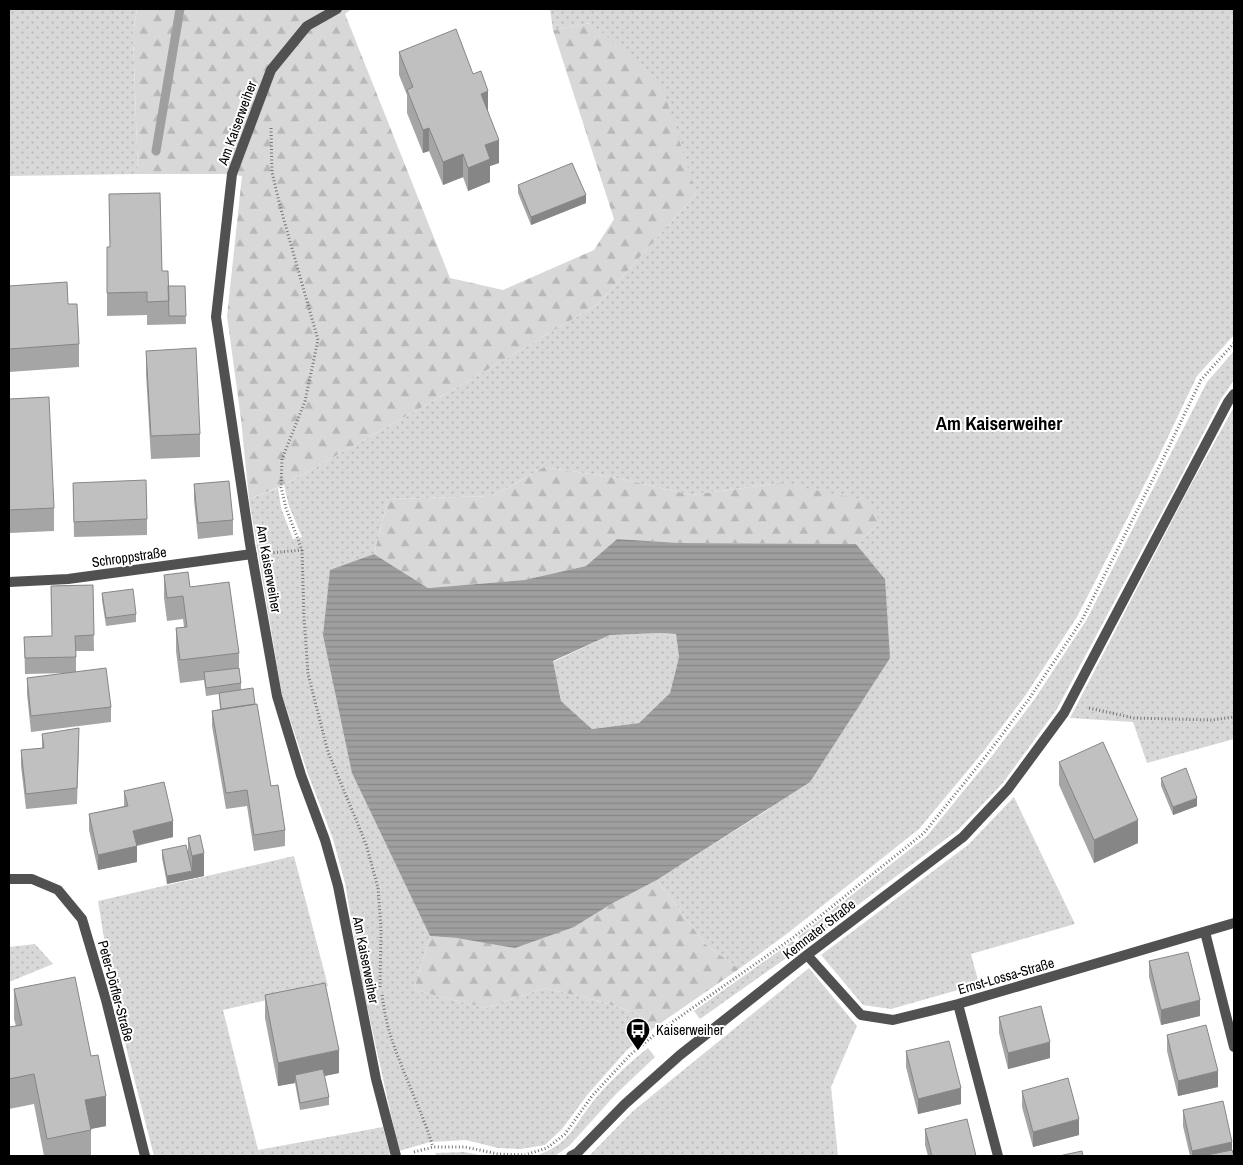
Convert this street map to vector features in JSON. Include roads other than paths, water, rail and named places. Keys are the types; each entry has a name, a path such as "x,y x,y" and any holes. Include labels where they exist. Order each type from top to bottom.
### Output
{"street":[{"name":"Am Kaiserweiher","path":"337,9 307,26 271,70 232,174 216,317 252,554 277,696 300,775 325,840 338,886 376,1079 396,1156"},
{"name":"Kemnater Straße","path":"574,1155 625,1104 680,1055 962,837 1008,789 1064,713 1228,402 1234,394"},
{"name":"Schroppstraße","path":"9,582 68,579 252,554"},
{"name":"Peter-Dörfler-Straße","path":"9,879 32,879 58,890 82,919 106,1000 145,1156"},
{"name":"Ernst-Lossa-Straße","path":"807,955 861,1015 893,1020 958,1004 1234,923"},
{"path":"1205,932 1234,1047"},
{"path":"958,1004 998,1156"}],"waterway":[{"path":"156,151 180,9"}],"place":[{"name":"Kaiserweiher","path":"638,1051"}],"district":[{"name":"Am Kaiserweiher","path":"999,423"}]}
